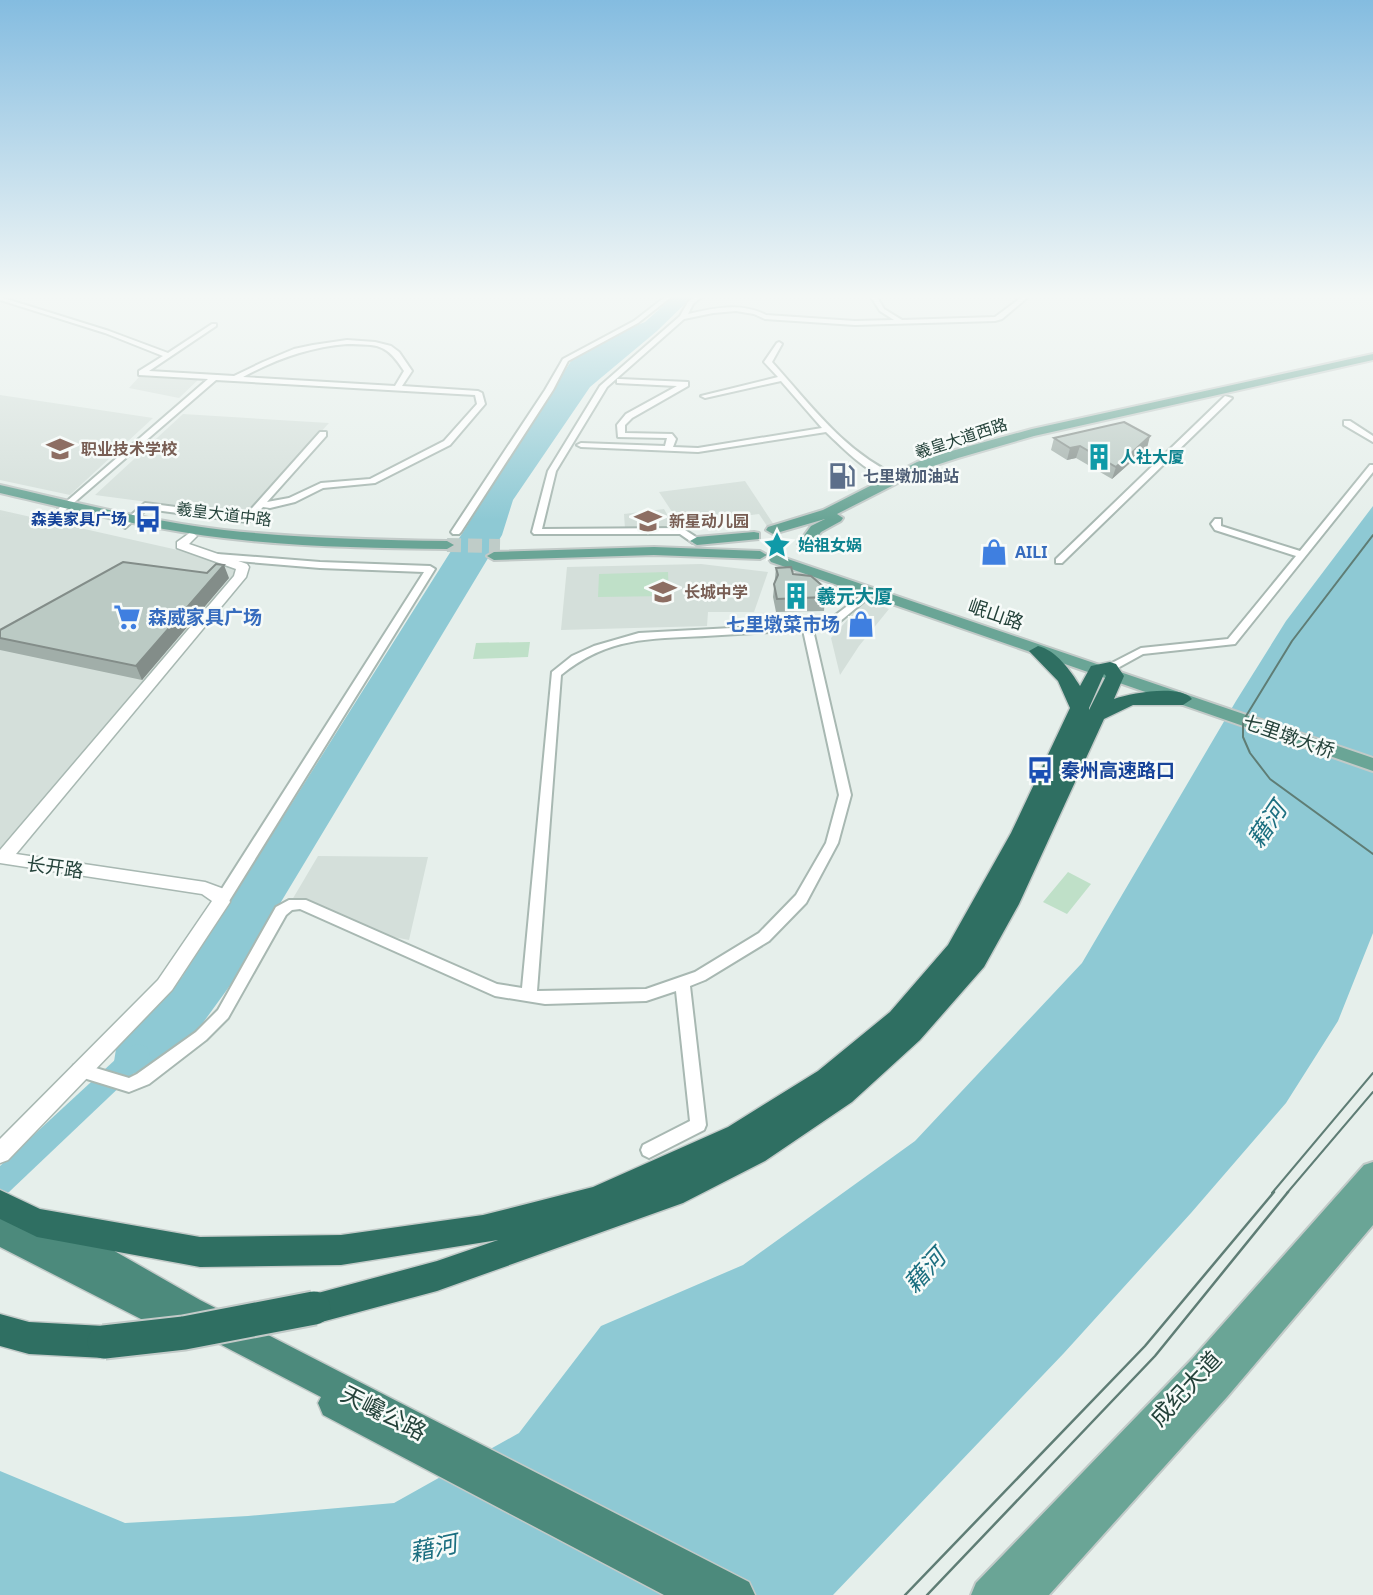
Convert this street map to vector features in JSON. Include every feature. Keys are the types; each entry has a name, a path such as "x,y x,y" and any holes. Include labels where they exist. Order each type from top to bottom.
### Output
{"highway":[{"path":"1038,651 1061,670 1089,713"},
{"path":"0,1330 29,1338 104,1342 230,1326 314,1308 437,1276 673,1193 755,1152 842,1094 911,1032 975,960 1007,904 1108,671"},
{"path":"0,1204 21,1224 200,1252 341,1250 483,1229 596,1200 737,1136 827,1079 869,1045 899,1019 957,952 1089,713 1133,698 1183,699"},
{"name":"天巉公路","path":"21,1224 736,1595"},
{"name":"天巉公路","path":"21,1224 702,1595"}],"main road":[{"name":"羲皇大道西路","path":"768,557 654,551 497,551 754,536 828,513 895,478 953,455 1032,433 1312,371"},
{"name":"羲皇大道西路","path":"803,548 816,530 834,519 930,474 982,455 1037,437 1316,371"},
{"name":"羲皇大道中路","path":"0,489 65,508 191,536 310,549 445,550"},
{"name":"羲皇大道中路","path":"0,499 65,508"},
{"name":"羲皇大道中路","path":"127,522 225,534 445,550"},
{"name":"岷山路","path":"773,530 795,534 816,564 839,574 1183,699 1205,704"},
{"path":"754,536 750,544 768,557 803,548"},
{"name":"岷山路","path":"768,557 1038,651 1108,671 1205,704"},
{"name":"七里墩大桥","path":"1205,704 1373,757"},
{"name":"七里墩大桥","path":"1205,704 1373,765"},
{"name":"成纪大道","path":"988,1595 1203,1370 1373,1174"},
{"name":"成纪大道","path":"1026,1595 1367,1220"}],"street":[{"path":"144,371 142,373 478,393 481,404 447,443 372,481 321,486 292,500 270,505 261,504"},
{"path":"234,379 248,371"},
{"path":"397,388 408,371"},
{"path":"456,532 559,371"},
{"path":"621,371 604,386 552,471 537,532 682,531 696,541"},
{"path":"777,371 828,429 874,470 895,478"},
{"path":"705,396 783,377"},
{"path":"65,508 214,378"},
{"path":"620,380 684,384 629,416 621,425 621,435 669,436 673,439 668,449"},
{"path":"1059,561 1228,398"},
{"path":"1347,424 1373,440"},
{"path":"581,445 668,449 721,447 828,429"},
{"path":"127,522 145,506 247,519 323,434"},
{"path":"1108,671 1141,651 1231,642 1373,467"},
{"path":"1218,521 1215,524 1217,528 1303,555"},
{"name":"长开路","path":"191,536 181,545 243,567 240,577 3,858 205,888 218,894 220,902"},
{"path":"0,1153 165,985 430,569 320,565 217,557"},
{"path":"529,995 556,674 576,658 598,648 639,636 828,626 871,591"},
{"path":"79,1070 129,1085 143,1079 191,1043 223,1014 281,911 289,905 301,904 495,990 545,998 646,995 700,976 764,937 801,899 832,842 845,795 808,629"},
{"path":"649,1150 698,1125 682,982"}],"shaded area":[{"path":"139,377 198,380 179,398 129,388"},
{"name":"职业技术学校","path":"0,395 153,418 70,495 0,480"},
{"path":"183,414 329,423 245,515 95,495"},
{"path":"745,481 774,525 767,526 759,514 680,524 659,492"},
{"name":"新星动儿园","path":"664,509 675,528 625,529 624,514"},
{"path":"0,510 249,566 0,853"},
{"name":"长城中学","path":"701,564 768,572 754,612 708,612 707,626 561,630 567,567"},
{"name":"七里墩菜市场","path":"865,600 889,609 840,675 831,638"},
{"path":"318,856 428,857 409,940 373,933 292,900"}],"green space":[{"path":"668,572 669,596 598,597 599,574"},
{"path":"530,642 528,657 473,659 476,643"},
{"path":"1068,872 1091,884 1067,914 1043,902"}],"water":[{"path":"564,371 609,371 590,387 513,500 502,535 234,980 197,1031 137,1074 113,1068 116,1049 182,977"},
{"name":"藉河","path":"1373,506 1373,933 1338,1021 1286,1103 1191,1213 1064,1353 833,1595 0,1595 0,1471 125,1523 248,1516 394,1503 519,1433 601,1326 743,1265 915,1141 1082,963 1286,621"}],"building":[{"path":"1124,422 1150,436 1116,467 1080,446 1070,448 1054,438"},
{"name":"森威家具广场","path":"123,562 207,573 216,564 224,565 136,666 0,638 0,630"},
{"path":"791,567 793,574 811,576 825,588 825,597 777,599 774,584 778,575 776,568"}],"waterway":[{"path":"0,1183 138,1054"}],"tunnel":[{"path":"447,545 500,546"}],"tram line":[{"path":"1373,535 1292,641 1243,721 1243,737 1250,753 1270,779 1373,854"},
{"path":"1272,1193 1373,1073"},
{"path":"1287,1193 1373,1092"},
{"path":"905,1595 1145,1346 1274,1192"},
{"path":"927,1595 1155,1356 1288,1192"}],"place":[{"name":"职业技术学校","path":"60,449"},
{"name":"人社大厦","path":"1099,457"},
{"name":"七里墩加油站","path":"842,476"},
{"name":"森美家具广场","path":"148,519"},
{"name":"新星动儿园","path":"648,521"},
{"name":"始祖女娲","path":"777,545"},
{"name":"AILI","path":"994,552"},
{"name":"长城中学","path":"663,592"},
{"name":"羲元大厦","path":"796,596"},
{"name":"森威家具广场","path":"127,617"},
{"name":"七里墩菜市场","path":"861,624"},
{"name":"秦州高速路口","path":"1040,770"}]}
